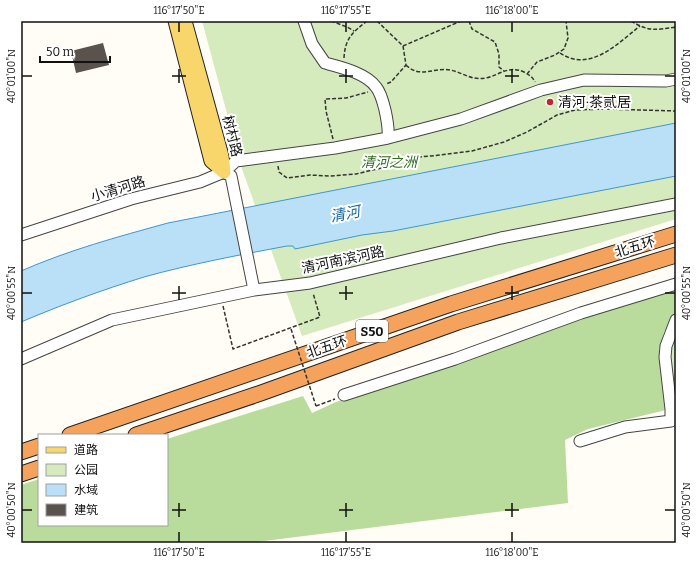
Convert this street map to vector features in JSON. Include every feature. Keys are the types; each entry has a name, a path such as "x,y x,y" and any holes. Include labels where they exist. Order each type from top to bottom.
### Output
{"highway":[{"name":"北五环","path":"73,434 450,304 676,234"},
{"name":"北五环","path":"139,434 261,393 458,322 676,255"},
{"path":"21,452 38,446"},
{"path":"21,474 38,468"}],"main road":[{"name":"树村路","path":"175,21 211,161 224,172"},
{"name":"树村路","path":"185,21 222,156 224,172"}],"street":[{"path":"304,21 312,44 325,63 343,68 363,77 376,86 383,101 389,131 388,138"},
{"name":"小清河路","path":"21,235 131,200 200,182 224,172 236,161 335,148 388,138 461,120 541,90 584,80 666,81 676,79"},
{"path":"224,172 231,176 254,290"},
{"name":"清河南滨河路","path":"21,359 112,320 221,296 310,283 501,238 676,204"},
{"path":"344,395 455,359 581,313 676,284"},
{"path":"580,441 625,427 671,421 665,357 666,346 676,320"}],"path":[{"path":"331,21 354,31"},
{"path":"343,68 344,49 347,39 354,31 367,21"},
{"path":"403,46 461,21"},
{"path":"469,21 472,29 495,42 499,54 499,67 504,71"},
{"path":"527,74 536,62 555,55 564,49 568,38 566,21"},
{"path":"631,21 645,29 676,27"},
{"path":"560,53 568,59 583,61 603,55 640,26"},
{"path":"406,65 423,73 436,70 450,70 469,78 486,78 504,71 516,69 532,76 541,90"},
{"path":"276,156 279,172 287,178 310,175 330,176 356,174 381,168 406,158 472,151 504,142 527,132 557,115 575,110 605,109 676,112"},
{"path":"221,296 233,349 291,329 320,317 310,283"},
{"path":"291,329 316,406 344,395"}],"green space":[{"name":"清河之洲","path":"202,21 676,21 676,219 302,336 242,169"},
{"path":"676,289 676,312 664,332 659,351 666,410 588,429 565,440 568,503 247,543 21,543 21,485 38,479 38,526 168,526 168,439 303,396 312,413 336,402 585,316"},
{"path":"676,330 676,415 669,350"}],"water":[{"name":"清河","path":"676,123 676,176 393,231 362,235 295,249 293,246 287,246 197,264 144,277 97,292 21,322 21,271 93,244 168,223"}],"building":[{"path":"103,43 109,65 76,73 71,51"}],"place":[{"name":"清河·茶贰居","path":"550,102"}]}
